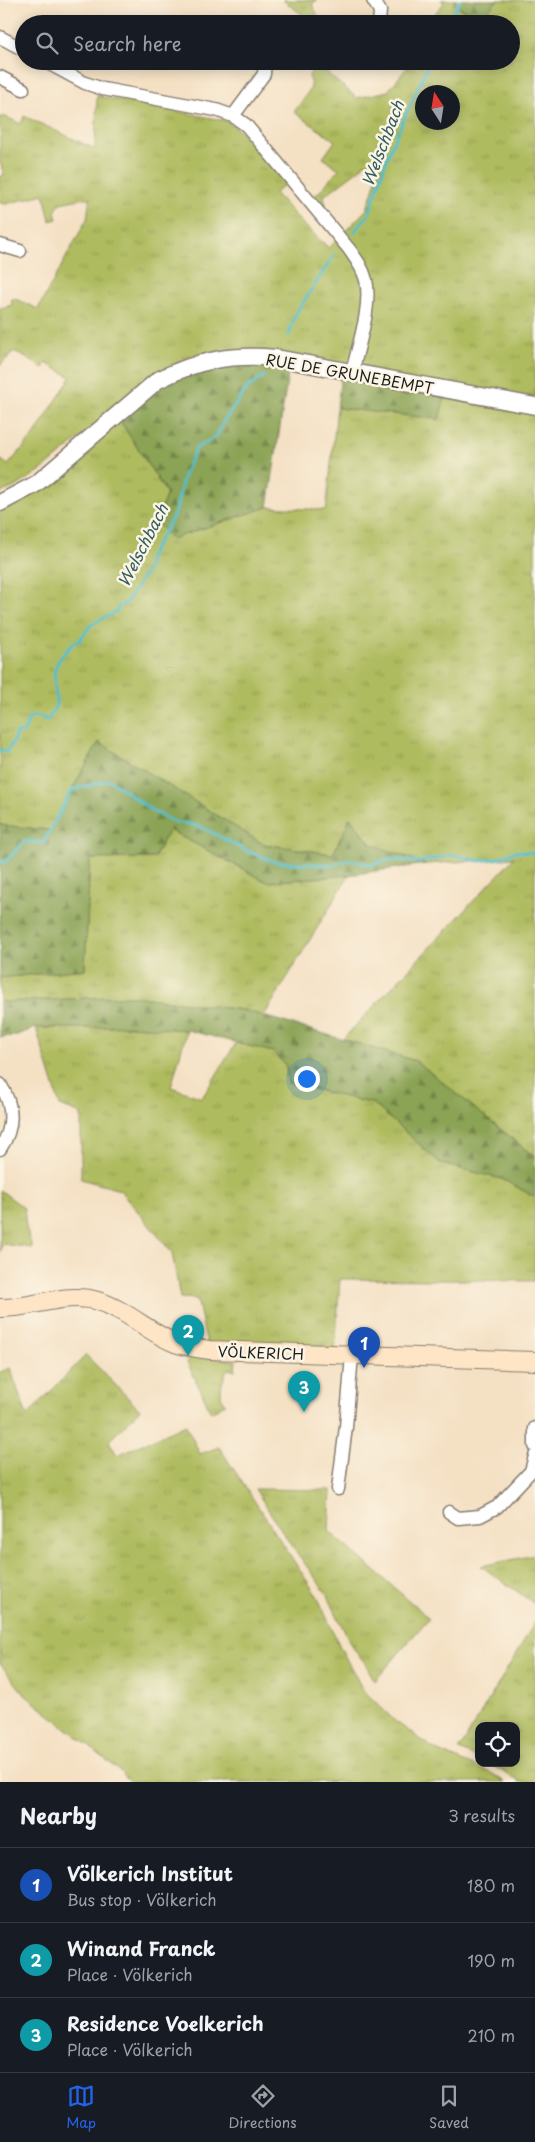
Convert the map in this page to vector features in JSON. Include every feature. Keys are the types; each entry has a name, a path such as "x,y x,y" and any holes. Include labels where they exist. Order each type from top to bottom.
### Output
{"main road":[{"name":"VÖLKERICH","path":"0,1308 83,1298 113,1307 133,1317 161,1336 191,1347 261,1353 535,1360"}],"street":[{"path":"373,0 380,11 380,15"},
{"path":"0,37 15,45"},
{"path":"61,70 85,83 103,89 216,110 233,116 246,124 349,249 362,268 366,280 367,298 352,373"},
{"path":"233,116 264,74 264,70"},
{"path":"0,77 23,89"},
{"path":"0,245 20,251"},
{"name":"RUE DE GRUNEBEMPT","path":"0,503 36,484 158,380 180,369 227,357 252,356 276,358 535,406"},
{"path":"0,1084 11,1110 11,1125 7,1139 0,1149"},
{"path":"338,1489 346,1427 352,1355"},
{"path":"535,1428 535,1446"},
{"path":"449,1512 458,1518 480,1516 497,1507 531,1471 535,1456"}],"green space":[{"path":"283,0 317,0 312,4 318,15 303,15"},
{"path":"441,0 455,0 454,4 463,10 486,14 497,0 535,0 535,1157 416,1061 343,1039 514,858 426,864 371,844 350,818 333,854 263,844 99,742 49,830 0,825 0,509 119,419 167,494 156,522 171,539 268,507 326,510 337,408 439,419 445,397 231,350 199,354 165,368 44,468 17,486 0,493 0,459 8,465 35,434 71,377 46,363 43,368 14,351 0,366 0,308 12,305 11,299 16,299 38,309 87,219 90,197 60,203 55,212 57,219 50,221 44,194 6,204 0,203 0,177 4,175 0,162 0,117 6,117 21,124 24,116 95,149 97,96 227,121 249,138 286,183 275,193 302,223 329,248 367,209 380,167 364,163 361,168 324,196 326,204 322,211 310,198 319,192 339,169 323,158 335,141 294,112 311,88 309,75 313,70 327,70 327,73 357,98 388,91 405,70 520,70 520,15 434,15 444,3"},
{"path":"455,0 497,0 486,14 481,14 461,9 454,4"},
{"path":"224,362 289,367 268,507 171,539 156,522 167,493 119,419 175,377"},
{"path":"341,375 445,397 439,419 337,408"},
{"path":"99,742 263,844 333,854 350,818 371,844 426,864 349,875 267,882 169,830 154,858 90,859 85,969 0,978 0,825 49,830"},
{"path":"169,830 267,882 349,875 264,1016 243,1010 132,996 0,1002 0,978 85,969 90,859 154,858"},
{"path":"132,996 243,1010 416,1061 535,1157 535,1197 502,1179 441,1164 374,1104 288,1083 286,1066 273,1052 187,1030 129,1026 36,1028 14,1036 0,1037 0,1002"},
{"path":"129,1026 187,1030 171,1087 202,1098 236,1043 273,1052 286,1066 288,1083 374,1104 441,1164 502,1179 535,1197 535,1281 340,1279 335,1350 207,1344 197,1299 180,1298 172,1253 120,1190 81,1179 81,1114 60,1106 36,1028"},
{"path":"0,1190 24,1208 26,1227 32,1248 2,1244 0,1252"},
{"path":"86,1355 140,1410 109,1441 117,1455 186,1425 200,1454 219,1447 317,1596 340,1647 363,1690 396,1722 436,1750 493,1774 505,1782 131,1782 120,1771 25,1695 0,1664 0,1372 10,1368 27,1416"},
{"path":"198,1355 236,1361 235,1371 227,1369 222,1382 221,1396 225,1404 211,1412 187,1362 193,1356"},
{"path":"255,1489 331,1490 329,1531 429,1618 375,1681 351,1645 327,1594 289,1542"},
{"path":"535,1555 535,1604 481,1566"},
{"path":"535,1622 535,1782 520,1782 495,1767 520,1767 520,1722 476,1722"},
{"path":"475,1723 475,1757 459,1750"}],"waterway":[{"name":"Welschbach","path":"452,15 460,0"},
{"name":"Welschbach","path":"354,232 369,214 389,152 426,70"},
{"name":"Welschbach","path":"289,335 295,315 334,255"},
{"name":"Welschbach","path":"0,750 6,752 13,743 16,733 24,732 29,718 36,716 47,720 53,713 56,700 54,674 59,660 73,643 79,641 91,625 117,611 118,607 127,602 148,569 149,558 175,513 184,475 196,448 216,437 223,423 248,387 264,376"},
{"path":"0,861 5,862 25,841 43,843 72,790 110,780 154,812 177,823 186,823 203,828 249,852 276,862 330,865 350,860 371,865 390,859 419,862 453,855 479,861 496,859 516,851 535,853"}],"place":[{"name":"Winand Franck","path":"188,1356"},
{"name":"Völkerich Institut","path":"364,1368"},
{"name":"Residence Voelkerich","path":"304,1412"}]}
